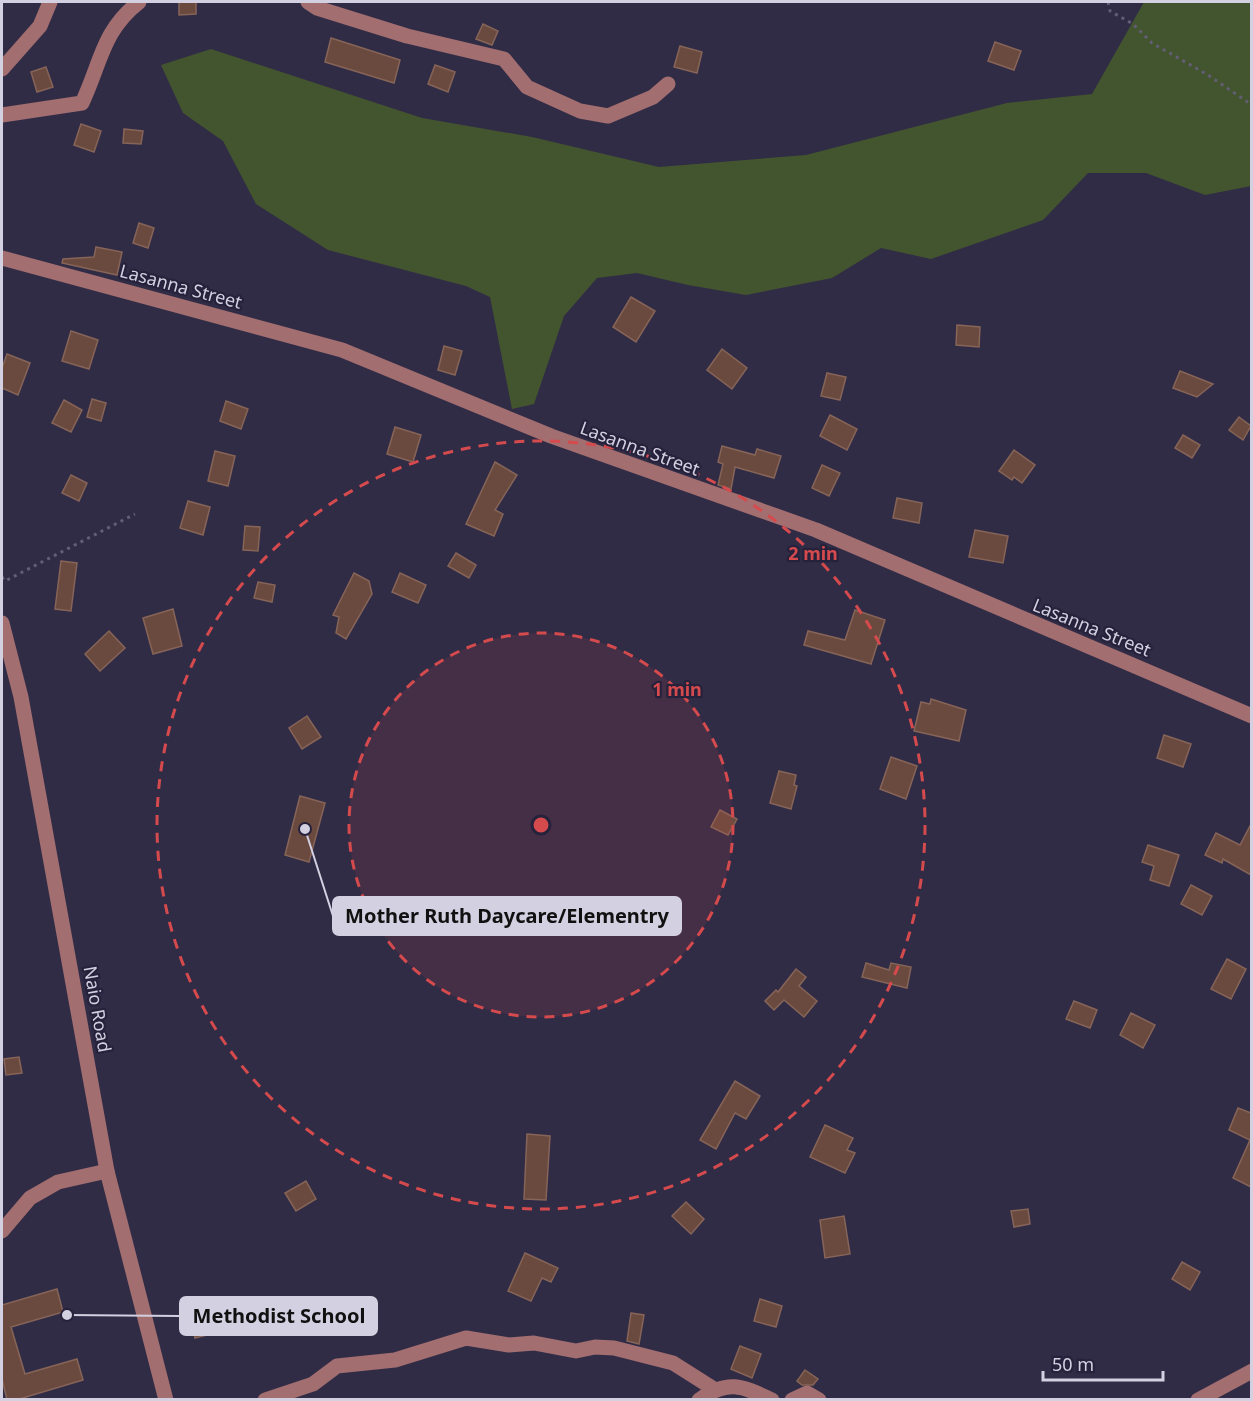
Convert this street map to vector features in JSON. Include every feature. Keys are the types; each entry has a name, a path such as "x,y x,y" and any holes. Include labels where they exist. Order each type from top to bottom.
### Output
{"street":[{"path":"2,69 40,26 50,2"},
{"path":"2,116 82,103 111,30 123,14 139,2"},
{"path":"309,2 317,8 407,36 504,59 527,87 580,111 608,116 653,97 668,84"},
{"name":"Lasanna Street","path":"2,258 342,350 551,436 816,530 1251,716"},
{"name":"Naio Road","path":"2,623 21,697 107,1171 166,1400"},
{"path":"2,1231 30,1198 58,1182 107,1171"},
{"path":"265,1400 313,1384 337,1366 395,1360 466,1338 509,1345 534,1343 576,1351 594,1347 614,1348 673,1363 714,1389"},
{"path":"1198,1400 1251,1371"},
{"path":"699,1400 714,1389 739,1385 771,1400"},
{"path":"792,1400 807,1393 819,1400"}],"path":[{"path":"1108,2 1110,11 1133,24 1152,43 1208,75 1251,105"},
{"path":"2,578 5,580 135,514"}],"green space":[{"path":"1144,2 1251,2 1251,186 1205,195 1146,173 1088,173 1043,220 931,259 881,248 832,278 746,295 637,273 597,278 564,316 534,404 512,409 490,297 466,286 328,250 256,204 223,141 183,113 161,65 211,49 422,118 532,137 659,167 806,155 1007,103 1092,94"}],"building":[{"path":"179,2 196,2 196,14 179,15"},
{"path":"483,24 498,31 492,45 476,39"},
{"path":"331,38 400,60 394,83 325,62"},
{"path":"995,42 1021,51 1014,70 988,61"},
{"path":"680,46 702,52 697,73 674,67"},
{"path":"435,65 455,72 448,92 428,84"},
{"path":"46,67 53,87 37,92 31,72"},
{"path":"81,124 101,131 94,152 74,145"},
{"path":"124,129 143,131 141,144 123,143"},
{"path":"139,223 154,228 148,248 133,243"},
{"path":"96,247 122,252 117,275 62,263 63,259 94,257"},
{"path":"631,297 655,311 636,342 613,327"},
{"path":"957,325 980,327 979,347 956,345"},
{"path":"71,331 98,340 89,369 62,361"},
{"path":"444,346 462,351 455,375 438,370"},
{"path":"722,349 747,368 732,389 707,370"},
{"path":"7,354 30,363 18,395 2,388 2,368"},
{"path":"1180,371 1213,384 1197,397 1173,388"},
{"path":"827,373 846,377 840,400 821,396"},
{"path":"92,399 106,403 101,421 87,417"},
{"path":"64,400 82,410 71,432 52,423"},
{"path":"226,401 248,409 241,429 220,421"},
{"path":"830,415 857,429 847,450 820,436"},
{"path":"1239,417 1251,426 1243,440 1229,430"},
{"path":"395,427 421,435 413,462 387,454"},
{"path":"1183,435 1200,445 1192,458 1175,448"},
{"path":"722,446 755,455 757,449 781,456 774,478 735,467 731,489 718,485 723,464 718,462"},
{"path":"1014,450 1035,465 1022,483 1014,477 1012,480 999,471"},
{"path":"215,451 235,456 228,486 208,481"},
{"path":"495,462 517,475 495,510 503,514 494,536 466,524"},
{"path":"822,465 840,473 829,496 812,488"},
{"path":"71,475 87,483 79,501 62,493"},
{"path":"897,498 922,503 919,523 893,518"},
{"path":"188,501 210,507 203,535 180,528"},
{"path":"245,526 260,527 258,551 243,550"},
{"path":"975,530 1008,536 1003,563 969,557"},
{"path":"456,553 476,565 469,578 448,566"},
{"path":"61,561 77,563 71,611 55,609"},
{"path":"354,573 369,581 372,594 346,639 336,633 339,617 333,615"},
{"path":"400,573 426,585 418,603 392,592"},
{"path":"258,582 275,585 272,602 254,598"},
{"path":"173,609 182,646 153,654 143,618"},
{"path":"855,610 885,620 871,664 804,645 808,631 845,640"},
{"path":"109,631 125,648 100,671 85,654"},
{"path":"931,699 966,710 959,741 914,731 921,702 930,704"},
{"path":"307,716 321,737 302,749 289,728"},
{"path":"1164,735 1191,744 1183,767 1157,758"},
{"path":"891,757 917,766 906,799 880,789"},
{"path":"779,771 796,775 794,785 797,786 791,809 770,803"},
{"path":"300,796 325,803 309,862 285,855"},
{"path":"720,810 737,819 728,835 711,827"},
{"path":"1251,824 1251,875 1223,859 1222,863 1205,855 1216,833 1240,845"},
{"path":"1148,845 1179,855 1169,886 1150,880 1154,866 1142,862"},
{"path":"1191,885 1212,896 1202,915 1181,904"},
{"path":"1227,959 1246,969 1231,999 1211,989"},
{"path":"866,963 889,970 891,963 911,967 907,988 862,977"},
{"path":"796,969 806,977 799,986 817,1001 804,1017 784,1000 774,1010 765,1001 776,990 778,992"},
{"path":"1074,1001 1097,1010 1090,1028 1066,1019"},
{"path":"1131,1013 1155,1025 1143,1048 1120,1035"},
{"path":"19,1057 22,1073 6,1075 4,1059"},
{"path":"735,1081 760,1096 746,1119 735,1113 716,1149 700,1140"},
{"path":"1238,1108 1251,1113 1251,1187 1233,1178 1250,1140 1229,1130"},
{"path":"825,1125 853,1138 847,1150 855,1153 845,1173 810,1157"},
{"path":"527,1134 550,1136 546,1200 524,1199"},
{"path":"306,1181 316,1199 296,1211 285,1193"},
{"path":"686,1202 704,1219 691,1234 672,1216"},
{"path":"1028,1209 1030,1224 1014,1227 1011,1211"},
{"path":"844,1216 850,1254 825,1258 820,1220"},
{"path":"525,1253 558,1268 551,1282 542,1278 531,1301 508,1291"},
{"path":"1182,1262 1200,1272 1190,1290 1172,1279"},
{"path":"57,1289 63,1312 11,1327 25,1374 77,1359 83,1380 16,1400 7,1400 2,1379 2,1305"},
{"path":"760,1299 782,1306 776,1327 754,1321"},
{"path":"205,1309 211,1334 195,1338 189,1312"},
{"path":"631,1313 644,1315 639,1344 627,1341"},
{"path":"740,1346 761,1354 752,1378 731,1369"},
{"path":"805,1370 818,1379 813,1385 802,1385 797,1381"}],"place":[{"name":"Mother Ruth Daycare/Elementry","path":"305,829"},
{"name":"Methodist School","path":"67,1315"}]}
